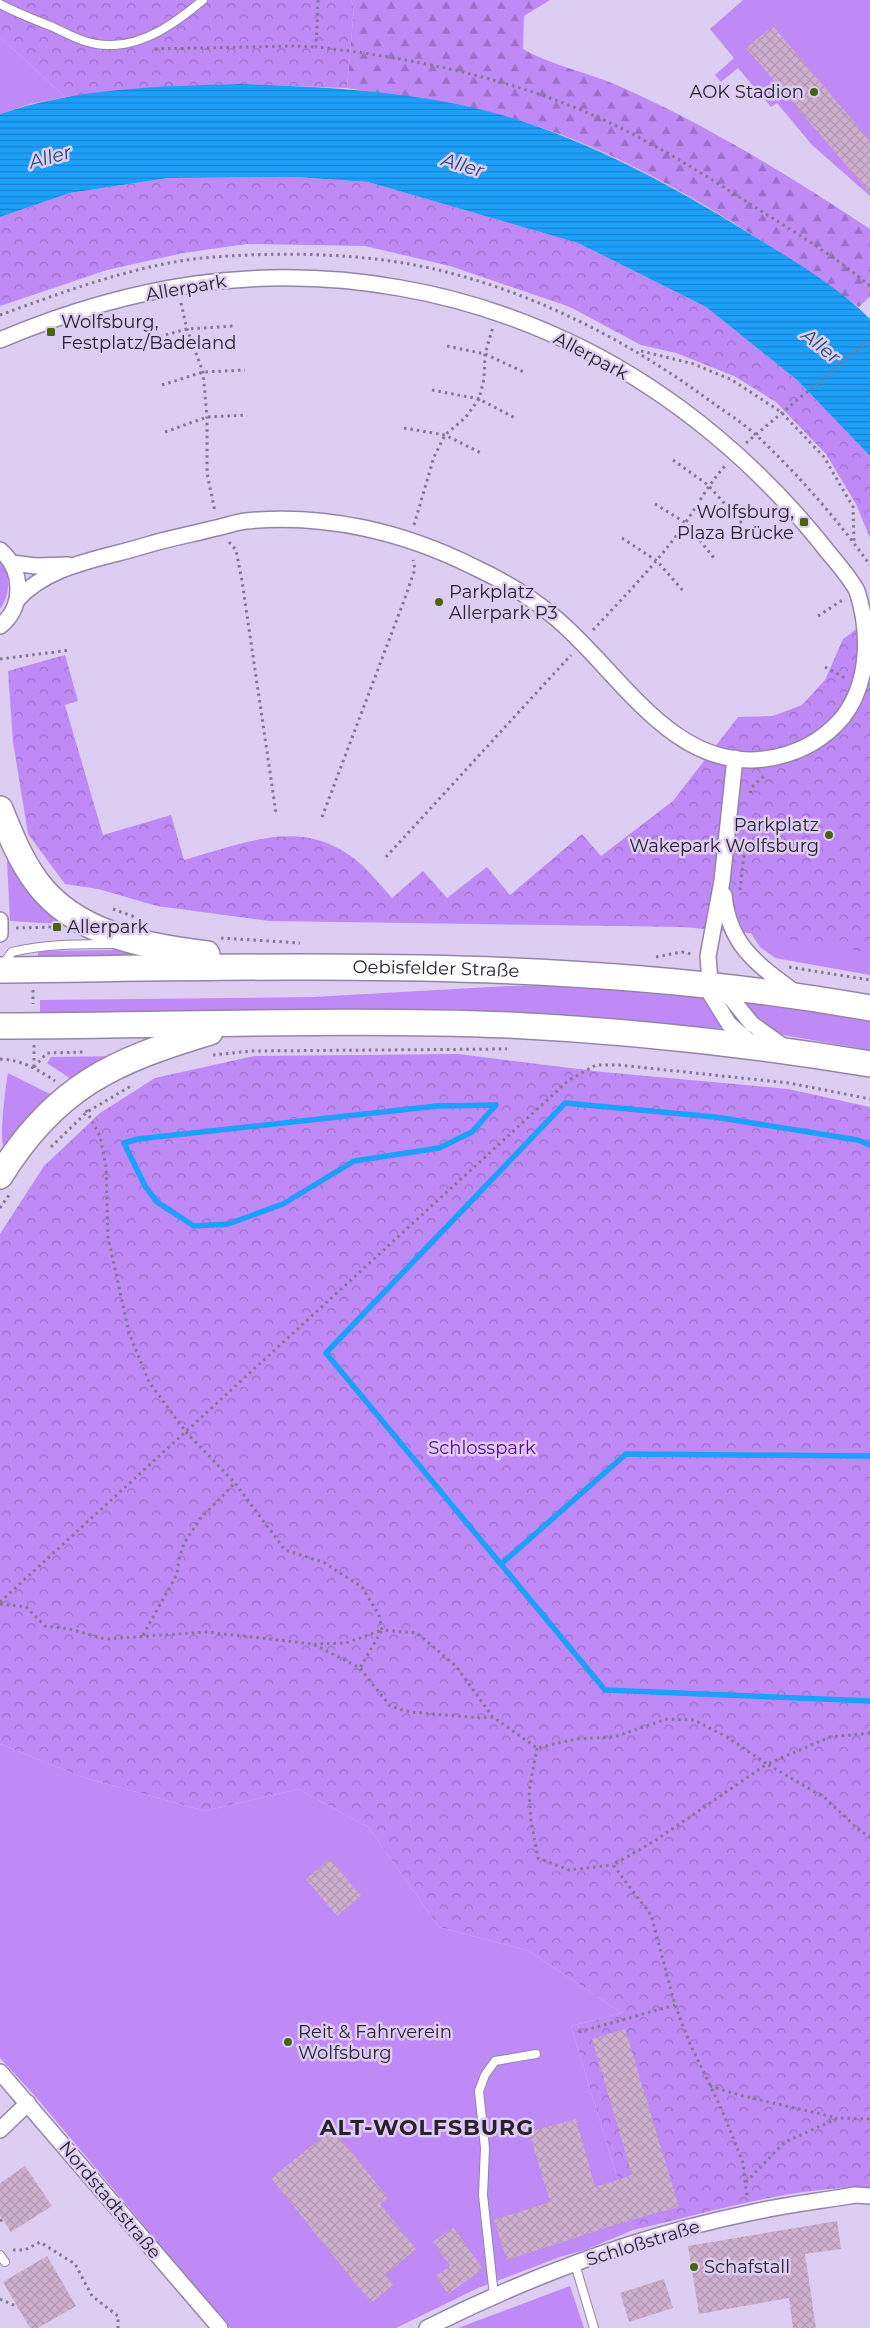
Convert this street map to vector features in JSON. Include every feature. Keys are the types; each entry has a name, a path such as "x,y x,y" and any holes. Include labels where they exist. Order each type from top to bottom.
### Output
{"main road":[{"path":"0,809 16,847 36,880 46,893 81,920 106,932 140,944 298,966"},
{"name":"Oebisfelder Straße","path":"0,969 33,958 298,966 486,968 711,984 799,995 870,1008"},
{"path":"0,1026 132,1024 507,1025 605,1031 756,1046 870,1064"},
{"path":"6,1184 31,1131 71,1092 128,1060 163,1046 238,1024"}],"street":[{"name":"Allerpark","path":"0,340 44,322 131,297 217,280 276,276 333,279 400,288 452,299 514,319 586,350 655,390 736,454 804,522 857,592 866,620 869,647 868,666 862,686 845,715 810,746 787,756 755,760 735,758 696,746 669,731 644,710 582,642 553,615 520,591 469,564 409,540 367,528 308,521 244,521 172,537 77,564 40,581 27,589 17,600 12,612 0,626"},
{"path":"0,550 12,563 19,587 17,600"},
{"name":"Allerpark","path":"12,563 36,566 77,564"},
{"path":"735,758 722,881 708,956 712,995 729,1024 741,1036 756,1046"},
{"path":"722,881 726,914 753,960 799,995"},
{"path":"0,920 0,934"},
{"path":"711,984 730,997 737,1008 765,1035 790,1051"},
{"name":"Nordstadtstraße","path":"0,2072 220,2328"},
{"path":"0,2130 28,2104"},
{"name":"Schloßstraße","path":"427,2328 494,2296 575,2264 689,2228 749,2213 855,2195 870,2196"}],"lane":[{"path":"0,4 73,38 111,45 131,42 168,27 202,0"},
{"path":"33,958 58,944 140,944"},
{"path":"494,2296 482,2195 485,2148 479,2091 485,2075 495,2061 536,2054"},
{"path":"575,2264 594,2328"}],"path":[{"path":"316,47 318,0"},
{"path":"146,50 316,47 386,57 501,82 603,120 686,164 729,190 870,286"},
{"path":"0,315 79,286 170,264 212,257 321,254 414,265 449,273 504,290 568,315 637,350 679,377 755,434 854,542 870,565"},
{"path":"147,340 187,330 233,326"},
{"path":"755,434 870,339"},
{"path":"447,346 485,354 526,373"},
{"path":"637,350 694,364 732,380 781,412 824,457 852,506 854,542"},
{"path":"162,384 203,372 245,370"},
{"path":"432,390 479,399 515,418"},
{"path":"165,432 207,417 247,415"},
{"path":"404,428 445,435 483,454"},
{"path":"674,460 708,485 742,523"},
{"path":"655,504 686,522 714,558"},
{"path":"622,538 658,561 685,593"},
{"path":"0,659 71,650"},
{"path":"747,801 752,787 766,773"},
{"path":"740,897 745,839"},
{"path":"32,927 34,1067"},
{"path":"211,1056 252,1051 514,1049"},
{"path":"34,1067 47,1053 84,1052"},
{"path":"0,1059 16,1059 34,1067 71,1092 87,1112 100,1136 106,1167 108,1237 129,1333 149,1382 186,1432 235,1483 285,1550 323,1562 362,1587 379,1615 382,1630 360,1668"},
{"path":"0,1603 569,1080 596,1065 619,1065 788,1083 870,1099"},
{"path":"48,1150 87,1112 132,1085"},
{"path":"0,1208 6,1184"},
{"path":"143,1635 176,1574 184,1543 200,1519 235,1483"},
{"path":"0,1603 26,1607 45,1626 70,1629 105,1639 207,1632 313,1644 346,1643 382,1630 418,1633 456,1666 493,1717 537,1748 576,1739 614,1737 667,1719 694,1720 727,1737 767,1764 825,1798 859,1830 870,1837"},
{"path":"313,1644 360,1668 390,1706 410,1712 481,1718 493,1717"},
{"path":"537,1748 529,1791 531,1821 538,1858 568,1870 613,1865 656,1840 767,1764 830,1737 870,1733"},
{"path":"613,1865 651,1915 675,2005 690,2044 743,2163 749,2213"},
{"path":"579,2032 675,2005"},
{"path":"710,2086 740,2096 784,2104 838,2118 870,2119"},
{"path":"746,2182 785,2142 838,2118"},
{"path":"15,2250 25,2250 40,2242 75,2264 92,2296 118,2316 118,2328"},
{"path":"0,2299 18,2307"}],"green space":[{"path":"0,0 351,0 354,9 347,88 240,84 180,86 65,97 0,37"},
{"path":"351,0 550,0 524,16 523,49 546,60 619,86 684,117 748,152 870,229 870,296 859,307 732,222 687,195 596,149 548,130 481,110 347,88 354,9"},
{"name":"AOK Stadion","path":"743,0 870,0 870,196 812,145 777,103 771,107 738,68 721,82 715,75 734,58 710,29"},
{"path":"0,37 65,97 30,104 0,114"},
{"path":"296,177 368,182 578,243 706,307 797,380 870,456 870,538 856,504 826,454 776,402 734,376 676,353 641,345 570,307 450,266 365,246 247,244 183,253 107,270 0,306 0,217 70,193 168,178"},
{"path":"0,560 8,578 8,591 0,609"},
{"path":"870,619 870,953 758,934 683,927 269,921 157,906 98,889 65,884 28,834 13,742 8,671 65,655 78,701 65,705 103,835 171,815 184,860 254,840 299,837 321,841 343,851 364,867 392,898 423,871 447,898 487,867 510,895 582,834 601,856 673,801 738,717 773,716 802,705 825,680 843,639"},
{"path":"8,858 68,922 61,924 10,921"},
{"path":"870,922 870,975 775,958 760,947 747,927"},
{"path":"120,950 143,954 142,956 38,959 38,951"},
{"path":"508,986 611,986 703,997 724,1029 614,1019 506,1013 40,1014 40,1000 313,997"},
{"path":"740,999 870,1019 870,1050 783,1035 757,1020"},
{"name":"Schlosspark","path":"458,1054 603,1072 788,1089 870,1107 870,2187 810,2191 780,2196 721,2208 633,2230 571,2026 622,2013 529,1951 439,1927 368,1827 298,1789 205,1811 82,1777 0,1744 0,1234 44,1166 100,1113 155,1078 254,1056"},
{"path":"121,1056 74,1081 47,1063 51,1057"},
{"path":"8,1073 54,1096 13,1145 3,1146 2,1121"},
{"name":"Reit & Fahrverein Wolfsburg","path":"0,1744 82,1777 205,1811 298,1789 368,1827 439,1927 529,1951 622,2013 571,2026 633,2230 585,2250 560,2257 478,2288 396,2328 230,2328 35,2096 0,2058"},
{"path":"570,2286 584,2328 458,2328"}],"water":[{"name":"Aller","path":"240,84 339,89 405,95 437,100 502,115 566,138 628,165 718,214 811,272 843,295 870,319 870,456 797,380 706,307 578,243 368,182 296,177 168,178 70,193 0,217 0,114 58,99 118,90"}],"building":[{"path":"773,26 870,141 870,193 746,48"},
{"path":"330,1859 361,1896 337,1916 306,1879"},
{"path":"625,2029 679,2207 630,2220 507,2260 494,2220 550,2202 529,2132 576,2119 595,2187 632,2175 592,2039"},
{"path":"333,2129 388,2198 380,2204 416,2249 385,2275 393,2285 371,2303 271,2178"},
{"path":"25,2166 52,2206 11,2232 0,2215 0,2183"},
{"path":"837,2221 841,2249 805,2254 816,2328 793,2328 789,2298 699,2314 688,2246"},
{"path":"453,2227 483,2269 448,2294 436,2276 450,2266 433,2242"},
{"path":"47,2256 76,2306 38,2328 30,2328 3,2282"},
{"path":"664,2279 673,2308 629,2322 620,2293"}],"waterway":[{"path":"870,1145 858,1140 715,1117 565,1103 326,1353 605,1690 870,1701"},
{"path":"496,1105 472,1132 439,1148 354,1161 283,1204 228,1224 194,1226 157,1202 145,1186 124,1143 138,1139 437,1106 496,1105"},
{"path":"501,1564 626,1454 870,1456"}],"place":[{"name":"AOK Stadion","path":"814,92"},
{"name":"Wolfsburg, Festplatz/Badeland","path":"51,332"},
{"name":"Wolfsburg, Plaza Brücke","path":"804,522"},
{"name":"Parkplatz Allerpark P3","path":"439,602"},
{"name":"Parkplatz Wakepark Wolfsburg","path":"829,835"},
{"name":"Allerpark","path":"57,927"},
{"name":"Reit & Fahrverein Wolfsburg","path":"288,2042"},
{"name":"Schafstall","path":"694,2267"}],"district":[{"name":"ALT-WOLFSBURG","path":"427,2127"}]}
